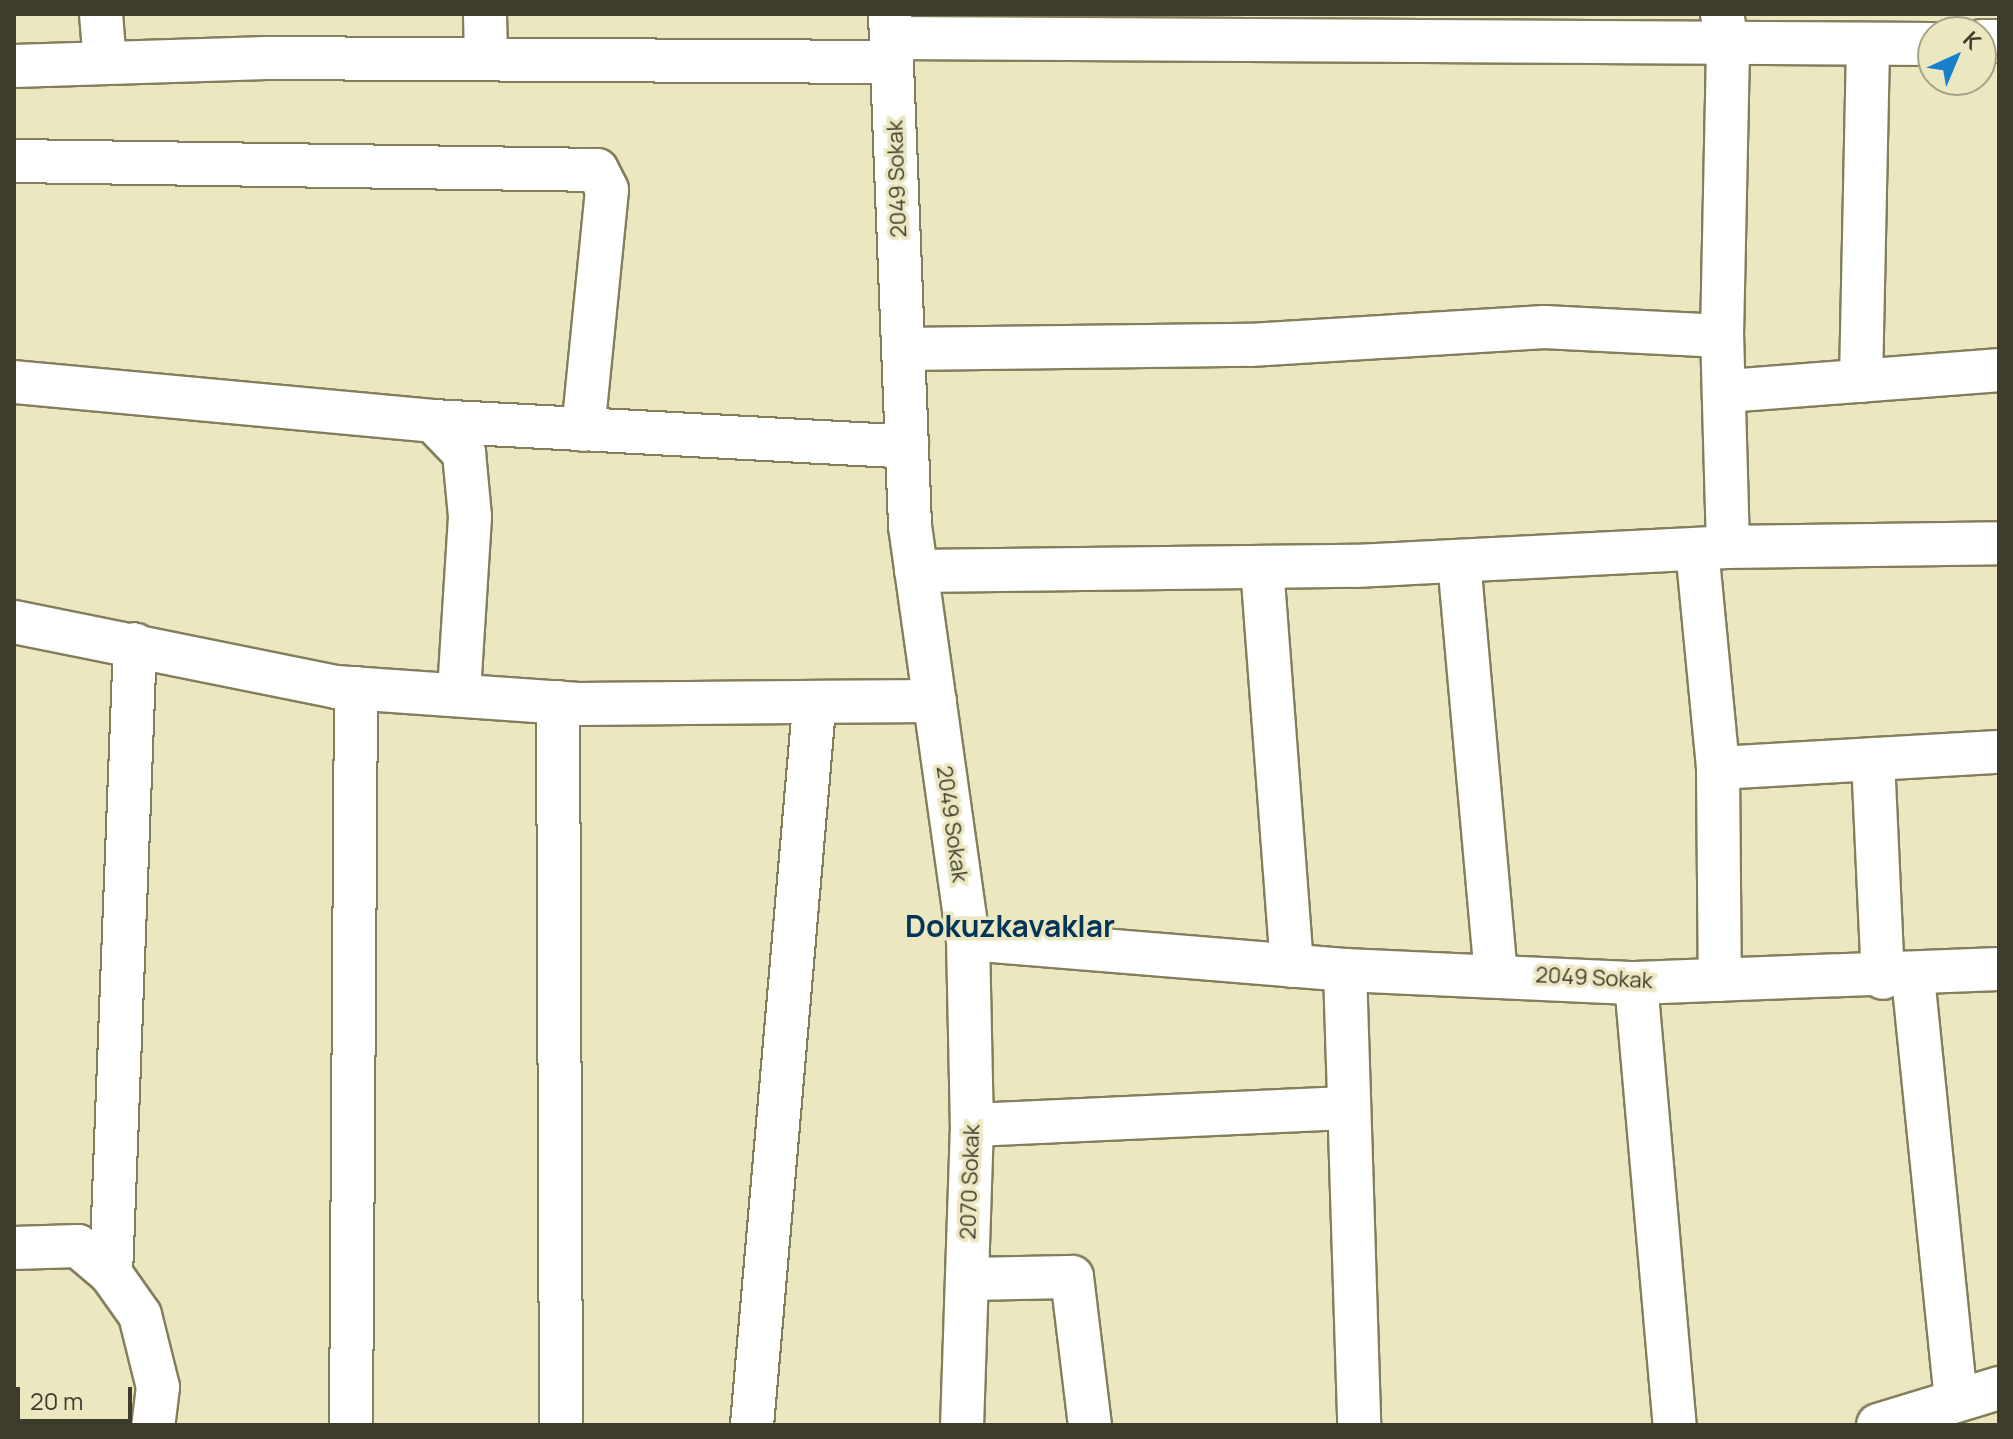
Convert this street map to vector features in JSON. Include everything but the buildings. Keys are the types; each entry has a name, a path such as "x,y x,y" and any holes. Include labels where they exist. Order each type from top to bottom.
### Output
{"street":[{"path":"101,14 105,63"},
{"path":"485,14 486,57"},
{"path":"14,66 486,57 892,38 1490,28 1725,29 1900,37 1861,381"},
{"path":"1720,980 1712,548 1727,391 1722,336 1725,29"},
{"name":"2049 Sokak","path":"892,38 907,447 916,571 968,939 1345,970 1496,973 1636,983 1898,977 1999,969"},
{"path":"14,161 597,170 607,190 583,430"},
{"path":"903,349 1250,345 1544,327 1722,336"},
{"path":"1727,391 1999,370"},
{"path":"14,382 433,421 907,447"},
{"path":"433,421 464,453 468,501 459,693"},
{"path":"916,571 1262,567 1712,548 1999,543"},
{"path":"1459,561 1496,973"},
{"path":"1262,567 1292,966"},
{"path":"14,622 356,688 558,702 814,707 935,701"},
{"path":"111,1274 135,644"},
{"path":"351,1425 356,688"},
{"path":"558,702 561,1425"},
{"path":"752,1425 814,707"},
{"path":"1718,768 1999,752"},
{"path":"1873,759 1898,977 1956,1398"},
{"name":"2070 Sokak","path":"962,1425 972,1125 968,939"},
{"path":"1345,970 1359,1425"},
{"path":"1636,983 1675,1425"},
{"path":"972,1125 1347,1108"},
{"path":"14,1248 78,1246 111,1274 140,1315 158,1387 153,1425"},
{"path":"967,1279 1072,1277 1090,1425"},
{"path":"1878,1425 1956,1398 1999,1388"}],"district":[{"name":"Dokuzkavaklar","path":"1010,926"}]}
